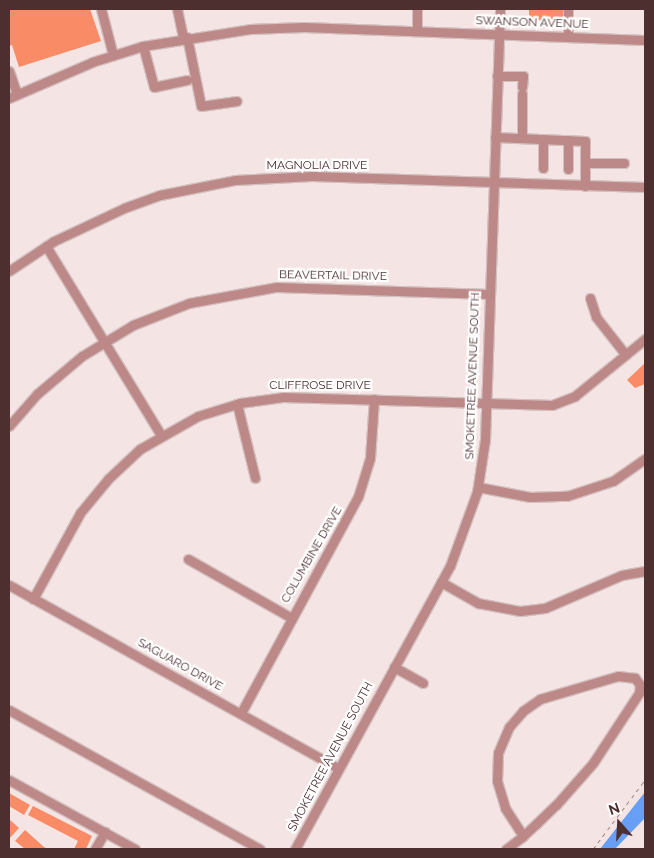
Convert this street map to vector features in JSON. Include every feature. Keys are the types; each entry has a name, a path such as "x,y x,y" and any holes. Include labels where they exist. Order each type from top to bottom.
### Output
{"street":[{"path":"101,9 113,55"},
{"path":"177,9 201,106 237,102"},
{"path":"417,9 417,31"},
{"name":"SMOKETREE AVENUE SOUTH","path":"295,849 441,582 461,542 478,488 486,403 500,9"},
{"path":"568,9 568,36"},
{"name":"SWANSON AVENUE","path":"13,96 113,55 143,46 250,29 304,27 645,40"},
{"path":"143,46 154,87 188,80"},
{"path":"9,71 13,96"},
{"path":"497,76 523,76 522,138"},
{"path":"495,137 585,141 585,186"},
{"path":"543,139 543,168"},
{"path":"568,140 568,170"},
{"path":"585,163 624,163"},
{"name":"MAGNOLIA DRIVE","path":"9,271 46,246 124,208 160,195 235,180 312,176 645,187"},
{"path":"46,246 161,435"},
{"name":"BEAVERTAIL DRIVE","path":"9,426 59,374 103,342 179,306 247,290 306,286 489,294"},
{"path":"590,298 596,317 626,355"},
{"name":"CLIFFROSE DRIVE","path":"34,599 93,496 123,463 161,435 198,416 237,404 283,397 547,405 561,402 579,393 645,339"},
{"name":"COLUMBINE DRIVE","path":"240,713 290,617 361,490 370,458 374,399"},
{"path":"237,404 255,478"},
{"path":"478,488 530,497 567,496 613,481 645,459"},
{"path":"188,559 290,617"},
{"path":"441,582 486,606 520,611 545,608 622,575 645,570"},
{"name":"SAGUARO DRIVE","path":"9,585 338,768"},
{"path":"394,666 423,683"},
{"path":"506,849 523,836 556,805 593,763 638,694 639,683 633,677 620,676 540,699 513,722 500,746 497,781 505,808 523,836"},
{"path":"9,710 260,849"},
{"path":"9,780 135,849"},
{"path":"95,849 105,832"}],"path":[{"path":"592,849 645,780"}],"water":[{"path":"645,792 645,818 615,849 600,849"}],"building":[{"path":"9,9 90,9 101,41 19,67 12,45 9,46"},
{"path":"529,9 564,9 564,20 529,20"},
{"path":"645,363 645,384 635,388 627,380"},
{"path":"9,793 30,805 24,815 9,806"},
{"path":"33,806 92,836 86,849 74,849 78,841 28,815"},
{"path":"10,820 19,828 9,839 9,822"},
{"path":"25,830 48,849 25,849 15,841"}]}
